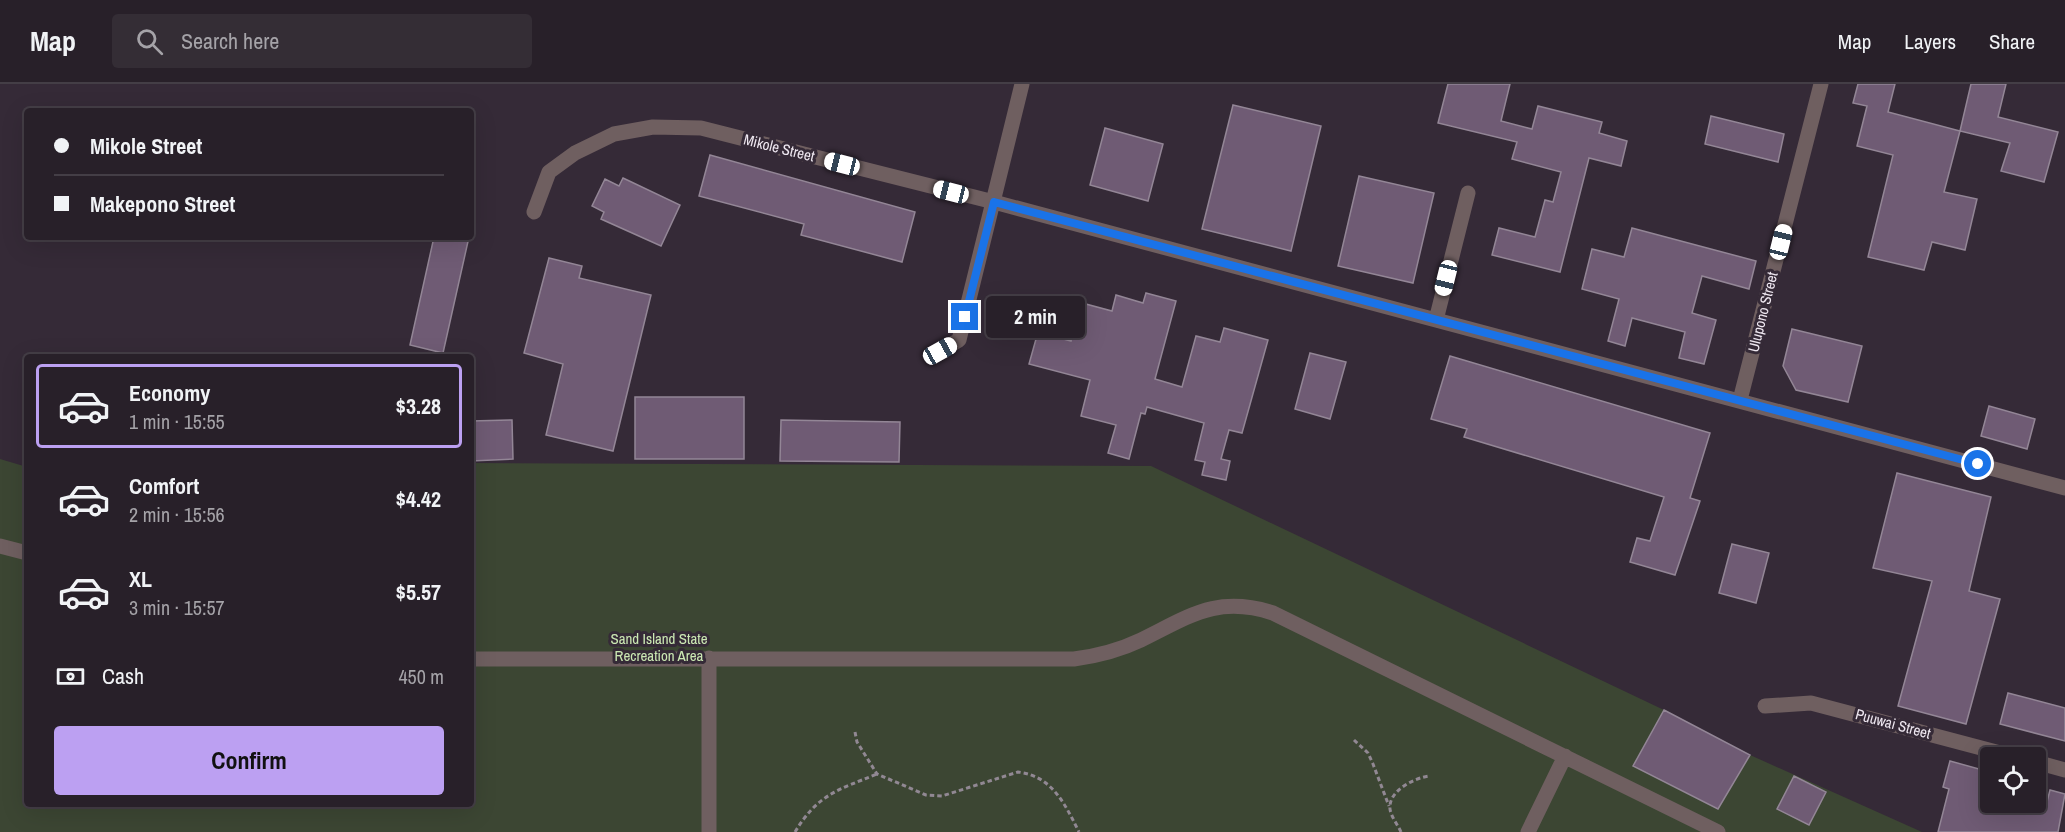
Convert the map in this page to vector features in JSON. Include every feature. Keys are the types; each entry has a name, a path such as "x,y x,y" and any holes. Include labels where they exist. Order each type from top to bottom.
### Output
{"street":[{"path":"940,351 959,340 1022,84"},
{"name":"Ulupono Street","path":"1740,400 1821,84"},
{"name":"Mikole Street","path":"534,212 549,172 575,153 614,134 653,127 701,128 994,202 2065,488"},
{"path":"1436,320 1468,194"},
{"path":"0,546 24,552"},
{"path":"474,659 1074,659 1125,647 1179,618 1206,608 1247,607 1273,613 1718,832"},
{"path":"709,658 709,832"},
{"name":"Puuwai Street","path":"1765,706 1811,703 1980,748"},
{"path":"1528,832 1565,756"},
{"path":"2046,765 2065,770"}],"path":[{"path":"855,732 857,742 877,774 926,795 942,796 1018,772 1031,774 1049,785 1062,798 1079,832"},
{"path":"1354,740 1373,764 1401,832"},
{"path":"795,832 811,809 832,791 877,774"},
{"path":"1390,808 1392,800 1403,786 1429,777"}],"green space":[{"name":"Sand Island State Recreation Area","path":"0,459 24,466 24,807 474,807 474,463 1151,466 1664,710 1750,755 1922,832 0,832"}],"building":[{"path":"1448,84 1510,84 1501,121 1532,129 1538,106 1602,122 1599,133 1627,141 1621,166 1589,158 1560,272 1492,255 1499,228 1535,237 1545,200 1553,202 1561,172 1512,159 1517,142 1438,123"},
{"path":"1858,84 1895,84 1888,112 1960,131 1944,192 1977,199 1965,250 1932,242 1924,270 1868,257 1893,155 1857,146 1867,106 1853,103"},
{"path":"1971,84 2006,84 1998,117 2058,132 2044,182 2001,171 2010,143 1960,131"},
{"path":"1233,105 1321,126 1291,251 1202,229"},
{"path":"1711,116 1784,134 1778,162 1705,144"},
{"path":"1105,128 1163,144 1148,201 1090,185"},
{"path":"710,155 915,212 902,262 801,235 804,224 699,196"},
{"path":"1359,176 1434,193 1413,283 1338,266"},
{"path":"623,178 680,205 661,246 601,219 604,212 592,206 605,179 619,186"},
{"path":"1632,228 1756,261 1749,289 1702,276 1692,313 1716,320 1704,364 1679,358 1685,332 1632,318 1625,346 1608,341 1619,299 1582,289 1592,249 1624,257"},
{"path":"433,240 468,240 443,353 410,345"},
{"path":"549,258 582,266 579,278 651,295 613,451 546,435 563,364 524,353"},
{"path":"1146,293 1176,301 1155,379 1182,387 1196,336 1220,342 1224,328 1268,340 1242,433 1229,430 1221,459 1230,461 1226,480 1202,475 1205,462 1195,460 1204,423 1147,407 1145,414 1141,413 1129,459 1108,453 1116,425 1081,416 1090,380 1029,364 1038,332 1071,341 1082,303 1112,311 1116,295 1143,303"},
{"path":"1792,329 1862,346 1848,402 1796,390 1783,366"},
{"path":"1310,353 1346,362 1330,419 1295,409"},
{"path":"1450,356 1710,433 1690,498 1700,501 1675,575 1630,562 1637,538 1650,541 1664,497 1464,437 1467,429 1431,419"},
{"path":"635,397 744,397 744,459 635,459"},
{"path":"1989,406 2035,419 2027,449 1981,436"},
{"path":"512,420 513,459 474,461 474,421"},
{"path":"781,420 900,422 899,462 780,461"},
{"path":"1897,473 1991,497 1969,591 2000,599 1966,724 1898,706 1932,581 1873,568"},
{"path":"1732,544 1769,553 1756,603 1719,593"},
{"path":"2008,693 2065,708 2065,741 2000,724"},
{"path":"1664,710 1750,755 1718,809 1633,766"},
{"path":"1950,761 1980,769 1980,813 2046,813 2046,802 2050,790 2065,794 2058,832 1938,832 1949,789 1943,787"},
{"path":"1794,776 1826,792 1809,825 1777,809"}],"route":[{"path":"965,317 994,202 1978,464"}]}
